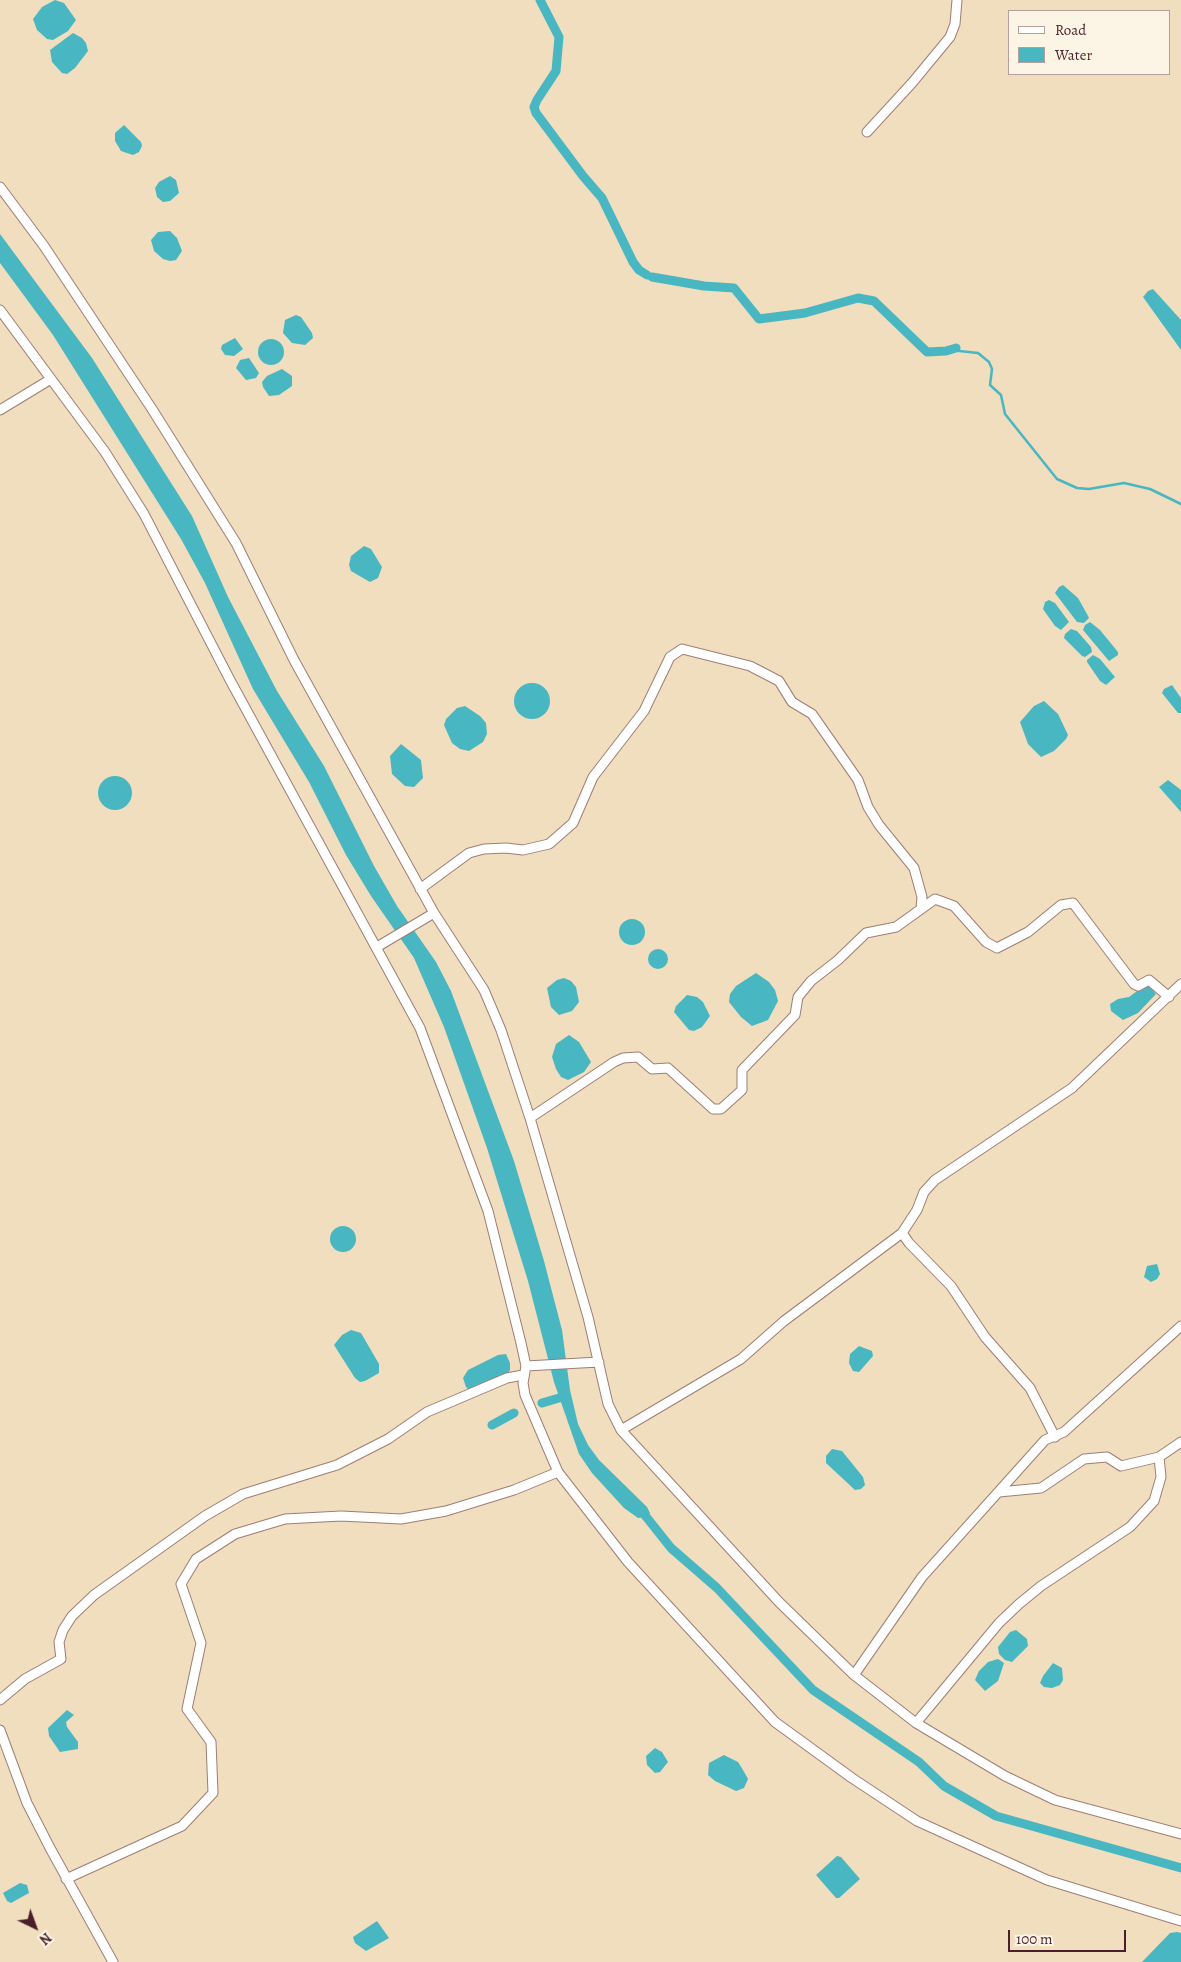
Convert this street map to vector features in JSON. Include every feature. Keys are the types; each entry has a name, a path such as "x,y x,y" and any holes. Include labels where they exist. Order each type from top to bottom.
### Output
{"street":[{"path":"867,132 912,83 950,37 955,24 957,0"},
{"path":"0,187 44,246 142,393 236,544 294,660 420,889 484,990 501,1030 530,1118 588,1317 608,1404 621,1430 779,1602 854,1675 916,1723 1005,1776 1055,1800 1181,1834"},
{"path":"0,310 105,452 144,514 230,680 420,1028 488,1210 524,1371 525,1395 558,1472 628,1562 775,1722 852,1778 917,1820 1047,1880 1181,1921"},
{"path":"0,410 51,378"},
{"path":"420,889 469,852 506,848 523,850 549,844 573,823 593,777 644,711 670,657 682,649 750,666 779,681 792,702 812,714 858,780 868,807 914,868 922,897 921,909"},
{"path":"530,1118 614,1062 623,1058 638,1057 652,1069 668,1068 713,1109 722,1109 742,1090 742,1070 795,1015 798,997 811,981 838,960 866,933 896,927 935,899 954,906 986,942 997,948 1028,932 1061,905 1073,903 1134,984 1138,986 1149,980 1169,997"},
{"path":"377,947 434,913"},
{"path":"621,1430 741,1359 784,1320 902,1233 917,1210 924,1192 935,1180 1072,1088 1181,984"},
{"path":"902,1233 909,1243 951,1286 985,1337 1030,1388 1055,1436"},
{"path":"854,1675 922,1577 1045,1440 1064,1432 1181,1326"},
{"path":"0,1700 25,1679 61,1660 59,1642 63,1630 72,1616 94,1595 205,1516 243,1494 337,1465 388,1439 435,1408 524,1371 599,1362"},
{"path":"999,1492 1041,1488 1084,1459 1107,1457 1121,1466 1159,1457 1181,1442"},
{"path":"916,1723 999,1623 1019,1604 1042,1586 1130,1527 1154,1502 1161,1477 1159,1457"},
{"path":"66,1878 182,1826 213,1793 211,1742 187,1709 201,1643 181,1584 196,1559 235,1534 285,1518 341,1516 401,1519 446,1511 514,1490 558,1472"},
{"path":"0,1730 28,1803 66,1878 113,1962"}],"water":[{"path":"55,0 64,3 76,20 68,31 53,40 47,39 37,30 33,19 42,7"},
{"path":"73,33 82,38 86,43 88,51 75,68 67,74 62,73 52,62 50,50"},
{"path":"124,125 141,142 142,146 139,152 133,155 121,151 115,141 115,133"},
{"path":"170,176 176,180 179,193 170,201 163,202 157,197 155,188 159,182"},
{"path":"170,231 177,238 182,251 176,260 170,261 163,259 154,251 151,240 158,232"},
{"path":"0,234 92,358 192,516 228,597 277,691 324,766 374,866 397,906 436,962 451,991 514,1161 544,1261 562,1330 570,1390 578,1424 588,1445 599,1460 647,1507 650,1513 648,1517 638,1518 624,1508 592,1473 579,1454 554,1382 528,1281 487,1148 444,1027 414,958 371,896 346,855 309,782 253,689 205,583 181,539 53,335 0,263"},
{"path":"1153,289 1181,320 1181,350 1143,297 1148,291"},
{"path":"296,315 301,317 312,333 313,338 305,345 292,343 283,333 285,320"},
{"path":"235,338 243,349 234,356 225,355 221,349 222,345"},
{"path":"271,339 280,343 284,352 280,361 271,365 262,361 258,352 262,343"},
{"path":"249,358 259,373 256,378 246,380 236,368 240,360"},
{"path":"282,369 292,376 292,386 279,395 269,396 262,382 267,376"},
{"path":"364,546 371,549 382,567 378,578 370,582 351,571 349,565 351,556"},
{"path":"1063,585 1078,598 1087,614 1089,618 1084,623 1077,622 1055,593"},
{"path":"1049,600 1055,603 1069,622 1061,630 1055,626 1043,609 1045,602"},
{"path":"1090,622 1100,630 1118,652 1118,655 1109,661 1083,630 1085,625"},
{"path":"1071,629 1077,631 1091,647 1092,652 1085,657 1064,638 1065,634"},
{"path":"1093,655 1100,659 1115,677 1106,685 1100,681 1087,662"},
{"path":"532,683 539,684 545,688 549,694 549,708 545,714 539,718 532,719 525,718 519,714 515,708 514,701 515,694 519,688 525,684"},
{"path":"1172,685 1181,698 1181,713 1178,713 1162,693 1164,689"},
{"path":"1044,701 1058,714 1068,735 1054,751 1041,757 1028,744 1020,722 1034,706"},
{"path":"465,706 480,716 486,723 487,734 483,742 469,751 460,749 452,743 444,725 446,719 457,708"},
{"path":"401,744 421,760 423,778 414,787 405,786 392,774 390,756"},
{"path":"115,776 127,781 132,793 127,805 115,810 103,805 98,793 103,781"},
{"path":"1168,780 1181,790 1181,812 1159,787"},
{"path":"632,919 642,922 645,932 642,942 632,945 622,942 619,932 622,922"},
{"path":"654,949 662,949 668,955 668,963 662,969 654,969 648,963 648,955"},
{"path":"756,973 769,982 775,990 778,1001 768,1020 752,1026 741,1017 729,1002 730,994 736,986"},
{"path":"564,978 571,981 576,987 579,1002 572,1011 559,1015 551,1007 547,988 557,980"},
{"path":"1144,986 1149,986 1156,994 1138,1013 1123,1020 1111,1011 1110,1004 1118,999 1129,997"},
{"path":"687,995 697,997 703,1002 710,1016 702,1027 694,1031 689,1030 674,1012 676,1006"},
{"path":"569,1035 579,1042 591,1062 584,1072 568,1080 561,1077 552,1057 556,1044"},
{"path":"343,1226 352,1230 356,1239 352,1248 343,1252 334,1248 330,1239 334,1230"},
{"path":"1157,1264 1160,1274 1157,1279 1151,1282 1144,1277 1147,1266"},
{"path":"351,1330 361,1333 379,1364 379,1373 365,1381 360,1382 355,1378 334,1345 342,1335"},
{"path":"859,1346 872,1351 873,1356 859,1372 853,1371 849,1363 850,1354"},
{"path":"506,1354 510,1363 510,1370 506,1376 469,1390 466,1387 463,1378 468,1370 498,1355"},
{"path":"832,1449 842,1451 863,1477 865,1485 861,1489 855,1490 826,1463 826,1456"},
{"path":"1016,1630 1027,1639 1028,1646 1012,1662 1005,1660 999,1654 998,1647 1010,1632"},
{"path":"998,1659 1004,1663 998,1681 985,1691 975,1680 979,1671 988,1662"},
{"path":"1053,1663 1062,1668 1063,1680 1060,1685 1052,1688 1044,1687 1040,1683"},
{"path":"67,1710 74,1715 66,1722 67,1727 78,1742 78,1749 60,1752 49,1736 48,1728"},
{"path":"655,1748 662,1752 668,1762 660,1772 655,1773 647,1765 646,1756"},
{"path":"724,1755 738,1762 743,1770 748,1779 744,1788 736,1791 715,1781 708,1775 709,1763"},
{"path":"837,1856 841,1857 860,1879 839,1898 836,1898 816,1875"},
{"path":"20,1883 27,1885 29,1893 11,1903 7,1901 3,1893"},
{"path":"377,1921 389,1938 366,1951 355,1943 353,1937"},
{"path":"1170,1933 1181,1933 1181,1962 1142,1962"}],"waterway":[{"path":"540,0 559,37 556,71 537,100 534,107 536,113 583,176 602,198 633,262 639,270 647,275"},
{"path":"652,277 704,286 734,288 759,319 805,313 858,298 874,301 927,352 946,351 956,348"},
{"path":"950,350 978,353 989,362 992,369 990,385 1001,395 1005,414 1057,479 1077,488 1089,489 1124,483 1150,489 1181,504"},
{"path":"542,1403 566,1396"},
{"path":"492,1425 514,1413"},
{"path":"640,1509 671,1548 717,1588 813,1690 919,1762 944,1786 996,1816 1181,1868"}]}
